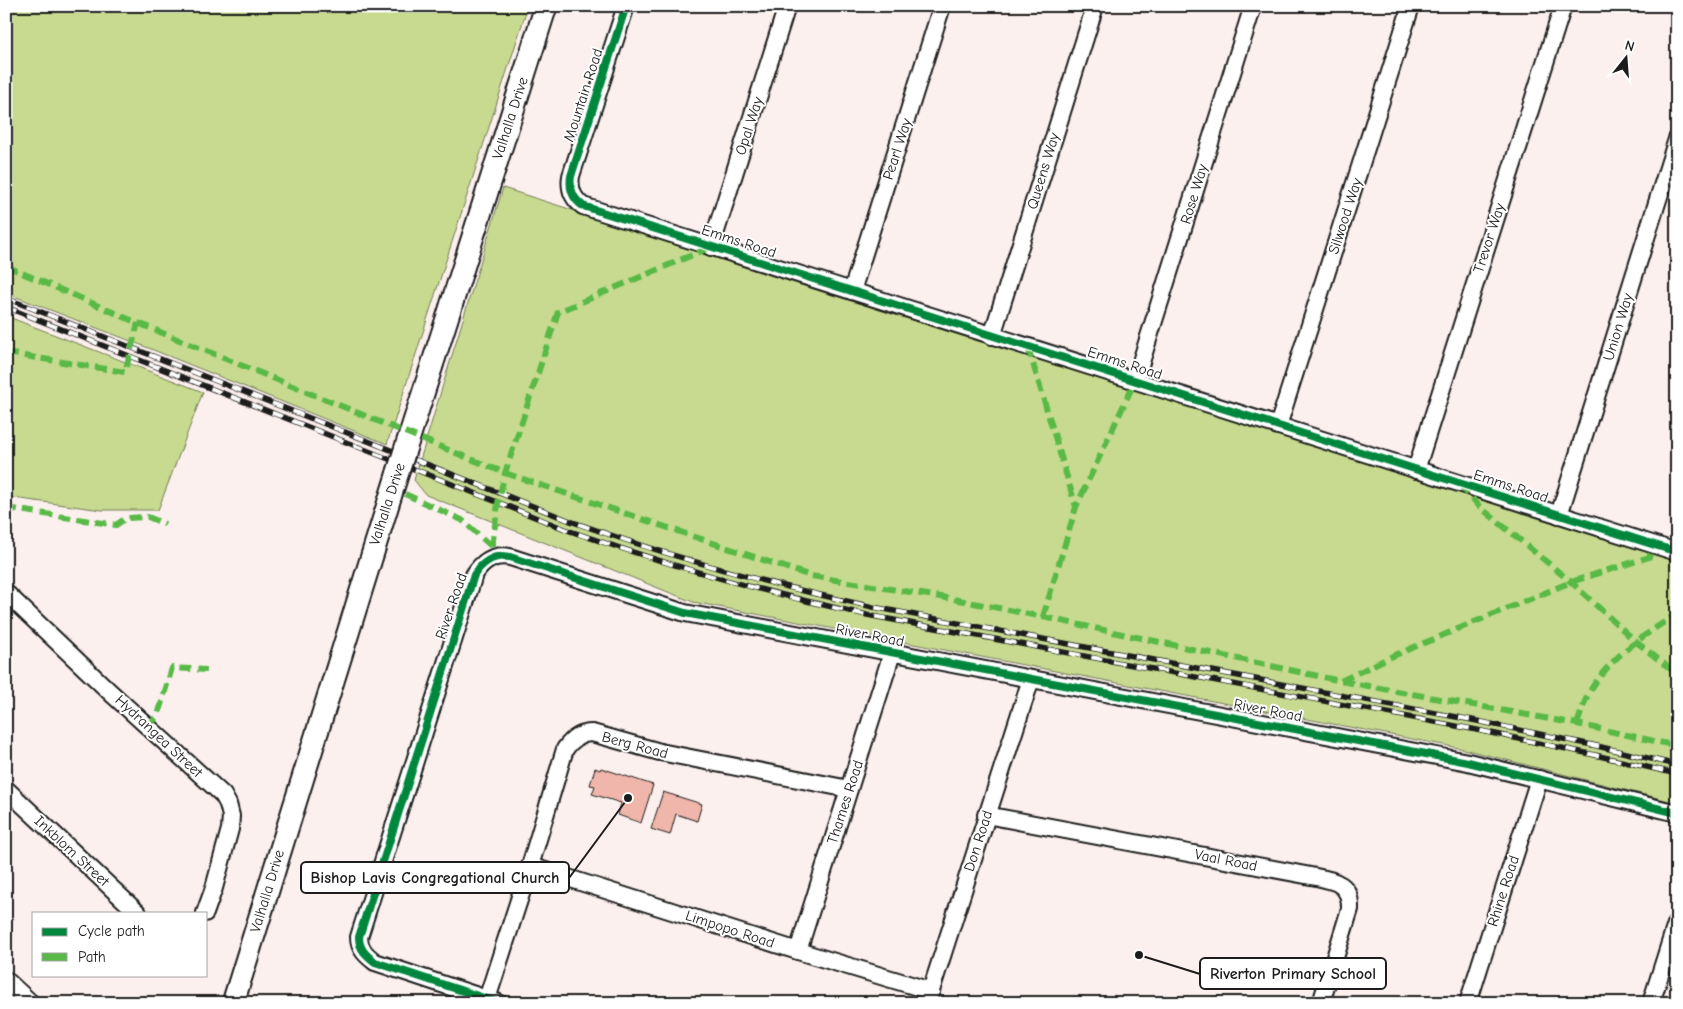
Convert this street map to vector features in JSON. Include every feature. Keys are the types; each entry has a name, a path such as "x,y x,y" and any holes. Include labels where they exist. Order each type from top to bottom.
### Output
{"main road":[{"name":"Valhalla Drive","path":"233,1003 450,306 546,6"}],"street":[{"name":"Mountain Road","path":"572,192 570,187 571,176 626,6"},
{"name":"Opal Way","path":"711,247 787,6"},
{"name":"Pearl Way","path":"852,291 942,6"},
{"name":"Queens Way","path":"992,336 1095,6"},
{"name":"Rose Way","path":"1135,381 1253,6"},
{"name":"Silwood Way","path":"1278,426 1411,6"},
{"name":"Trevor Way","path":"1416,470 1563,6"},
{"name":"Union Way","path":"1558,515 1677,140"},
{"name":"Emms Road","path":"572,192 578,202 589,209 1677,552"},
{"name":"River Road","path":"493,1001 375,962 361,949 359,937 474,575 479,567 490,558 502,556 685,613 1468,762 1677,813"},
{"name":"Hydrangea Street","path":"6,593 111,693 223,795 228,804 230,829 205,912"},
{"name":"Thames Road","path":"798,951 892,653"},
{"name":"Don Road","path":"929,997 1031,679"},
{"name":"Berg Road","path":"493,1001 530,866 565,749 576,737 585,733 592,733 660,752 849,790"},
{"name":"Rhine Road","path":"1468,1003 1539,779"},
{"name":"Inkblom Street","path":"6,788 137,912"},
{"name":"Vaal Road","path":"986,816 1306,875 1331,880 1340,884 1350,899 1350,909 1321,1003"},
{"name":"Limpopo Road","path":"530,866 798,951 929,997"},
{"path":"1651,1003 1671,961 1677,921"},
{"path":"6,980 30,1003"}],"green space":[{"path":"6,6 528,6 387,444 6,293"},
{"path":"503,188 1677,560 1677,803 1459,748 693,602 426,495 414,480"},
{"path":"6,316 203,392 158,510 102,510 6,497"}],"building":[{"path":"595,768 600,770 601,768 653,785 641,823 618,815 621,803 592,794 595,786 590,785"},
{"path":"663,792 702,804 697,821 676,814 670,835 651,829"}],"railway":[{"path":"6,298 573,522 721,569 873,607 1472,720 1677,765"},
{"path":"6,307 570,531 717,578 867,615 1472,729 1677,774"}],"marked path":[{"path":"492,547 498,503 505,473 558,312 711,247"},
{"path":"6,266 138,323 505,473 811,576 959,600 1341,681 1577,724 1677,746"},
{"path":"6,353 125,372 138,323"},
{"path":"1028,347 1076,507"},
{"path":"1043,617 1076,507 1135,381"},
{"path":"1460,485 1480,507 1571,582 1635,641 1677,674"},
{"path":"405,494 462,520 492,547 491,551"},
{"path":"6,508 116,525 126,518 148,517 165,524"},
{"path":"1341,681 1388,658 1571,582 1649,557 1654,545"},
{"path":"1577,724 1588,695 1607,668 1640,639 1677,614"},
{"path":"148,727 158,715 172,668 207,670"}],"cycle path":[{"path":"626,6 571,176 572,193 583,206 1677,552"},
{"path":"499,1003 375,962 360,945 359,937 474,575 485,562 504,556 685,613 1468,762 1677,813"}],"place":[{"name":"Bishop Lavis Congregational Church","path":"628,798"},
{"name":"Riverton Primary School","path":"1139,955"}]}
